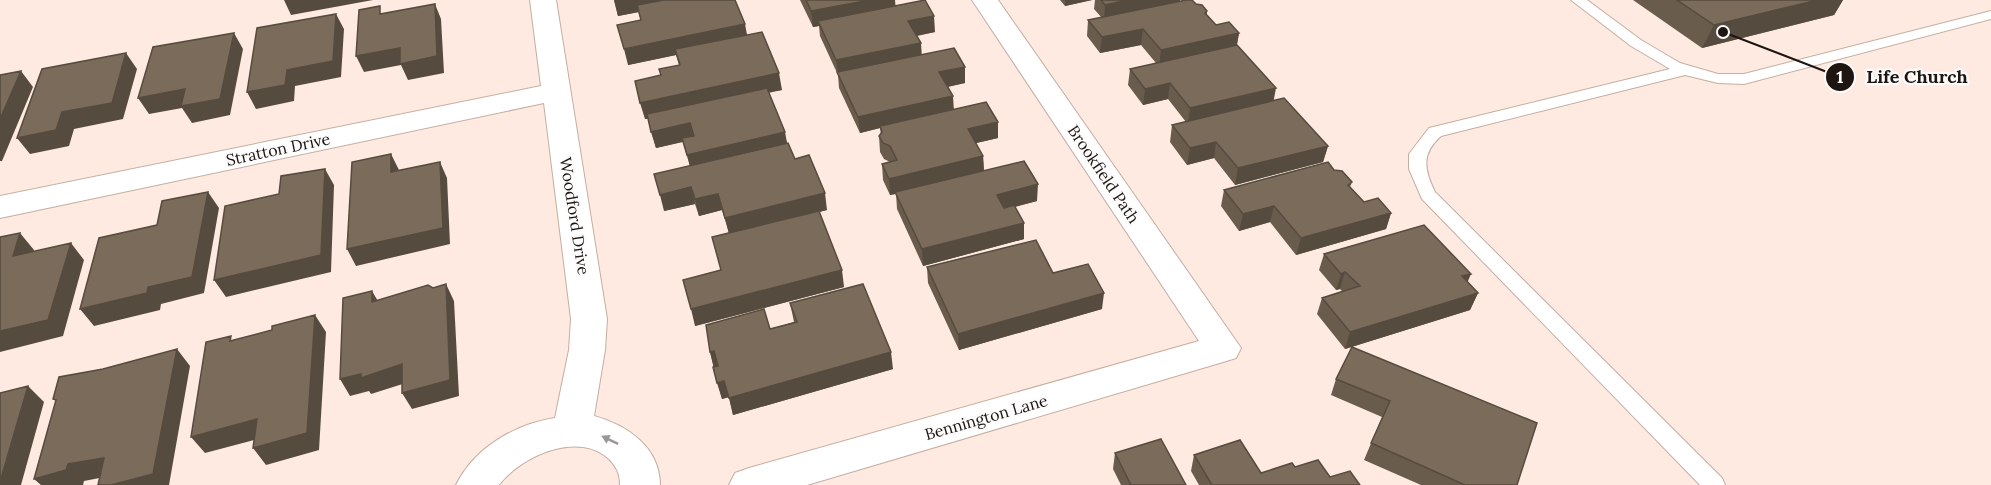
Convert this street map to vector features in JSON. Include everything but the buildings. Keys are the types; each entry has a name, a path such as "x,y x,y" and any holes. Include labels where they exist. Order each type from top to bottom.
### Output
{"street":[{"name":"Woodford Drive","path":"543,0 589,319 587,350 572,431"},
{"name":"Brookfield Path","path":"985,0 1223,348"},
{"name":"Stratton Drive","path":"0,207 556,92"},
{"name":"Bennington Lane","path":"749,485 1223,348"},
{"path":"476,485 494,464 511,451 531,440 572,431 602,436 626,449 636,464 640,485"}],"lane":[{"path":"1578,0 1664,62 1682,71 1703,77 1744,79 1991,15"},
{"path":"1682,71 1434,132 1420,144 1416,160 1419,177 1428,195 1714,485"}],"place":[{"name":"Life Church","path":"1723,32"}]}
